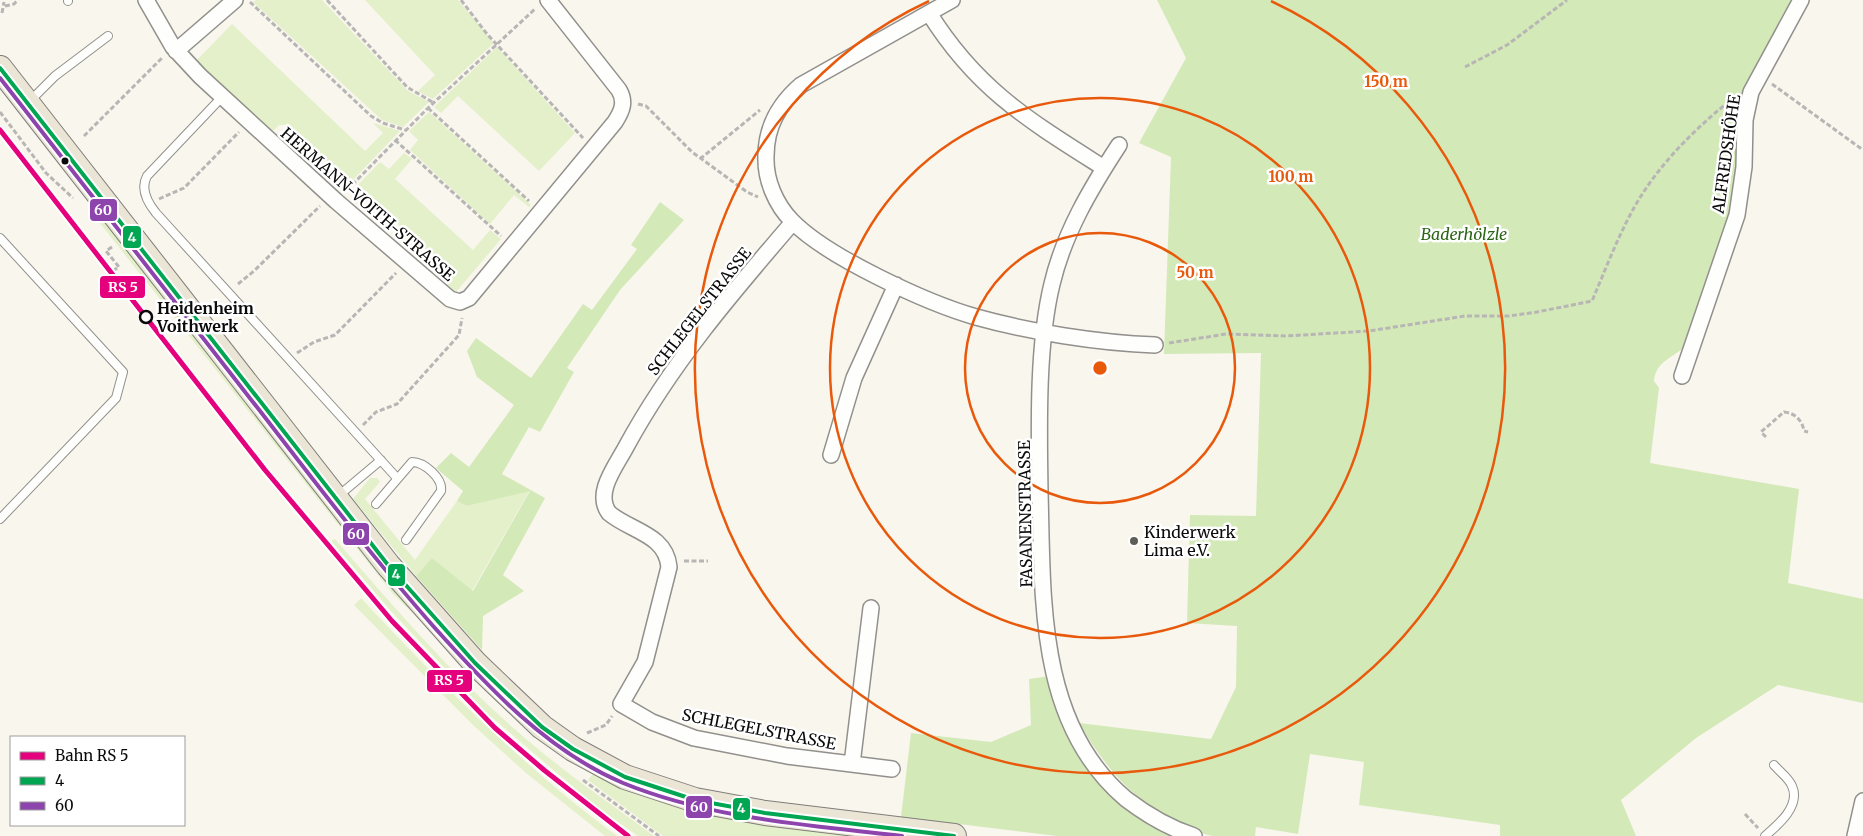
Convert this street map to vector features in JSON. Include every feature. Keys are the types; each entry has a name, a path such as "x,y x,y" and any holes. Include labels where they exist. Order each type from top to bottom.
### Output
{"main road":[{"path":"0,68 409,590 475,663 525,712 573,749 634,780 695,800 867,831 954,836"}],"street":[{"name":"HERMANN-VOITH-STRASSE","path":"146,0 175,49 222,97 334,199 407,262 450,299 460,302 469,298 540,210 615,122 623,103"},
{"path":"175,49 235,0"},
{"path":"952,0 801,85 787,98 776,112 766,150 766,164 773,191 781,207 793,222 831,249 896,284 974,316 1044,332 1155,345"},
{"name":"ALFREDSHÖHE","path":"1682,376 1737,215 1744,168 1746,120 1751,92 1801,0"},
{"path":"550,3 619,90 623,103"},
{"path":"929,13 951,47 989,88 1039,126 1104,168"},
{"name":"FASANENSTRASSE","path":"1119,145 1076,217 1058,263 1047,310 1044,332 1040,472 1042,568 1048,646 1057,690 1075,736 1104,777 1115,789 1152,818 1194,836"},
{"name":"SCHLEGELSTRASSE","path":"793,222 714,314 669,375 646,411 605,490 605,507 609,513 657,542 667,554 670,567 645,662 621,704 652,722 694,738 787,756 892,769"},
{"path":"831,455 854,378 896,284"},
{"name":"SCHLEGELSTRASSE","path":"852,764 871,608"},
{"path":"1855,836 1863,801"}],"lane":[{"path":"28,103 55,76 108,36"},
{"path":"222,97 147,176 143,186 150,204 397,478"},
{"path":"0,238 123,372 116,398 0,519"},
{"path":"336,498 381,460"},
{"path":"376,504 409,464 416,462 438,479 442,487 406,540"},
{"path":"1766,836 1784,819 1794,799 1792,786 1774,765"}],"path":[{"path":"2,13 4,4 14,4 18,0"},
{"path":"248,0 371,116 383,123 405,130"},
{"path":"327,0 407,87 434,103"},
{"path":"461,0 592,149"},
{"path":"1465,67 1507,45 1567,0"},
{"path":"227,291 254,271 334,199 497,43 550,3"},
{"path":"84,136 175,49"},
{"path":"1759,75 1863,150"},
{"path":"1155,345 1226,334 1286,336 1369,331 1464,316 1509,316 1592,301 1629,216 1652,181 1682,143 1708,119 1733,99 1743,93 1751,92"},
{"path":"623,103 646,106 700,159 753,195 758,197 773,191"},
{"path":"428,108 540,210"},
{"path":"700,159 754,114 765,108 776,112"},
{"path":"150,204 184,188 250,122"},
{"path":"396,140 511,245"},
{"path":"112,247 106,251 119,267 114,270"},
{"path":"289,360 306,346 335,335 407,262"},
{"path":"356,433 376,412 397,404 459,335 463,323 460,302"},
{"path":"1766,437 1761,432 1784,412 1796,416 1803,424 1804,430 1808,432"},
{"path":"670,567 691,560 708,562"},
{"path":"585,734 606,725"},
{"path":"583,780 659,836"}],"green space":[{"path":"256,0 322,0 408,91 429,102 403,127 382,120 253,2"},
{"path":"365,0 458,0 494,43 433,99 418,91 435,75"},
{"name":"Baderhölzle","path":"1157,0 1794,0 1746,89 1734,203 1688,344 1666,360 1655,374 1654,381 1659,388 1650,463 1799,489 1788,583 1863,599 1863,703 1778,685 1696,738 1621,800 1636,836 1500,836 1500,825 1359,805 1364,762 1310,754 1298,834 1256,827 1255,836 1213,836 1203,834 1161,813 1133,793 1109,767 1079,723 1211,739 1236,687 1237,626 1187,623 1190,515 1256,516 1261,353 1164,354 1171,157 1139,143 1186,58"},
{"path":"232,24 365,151 383,133 373,123 400,131 350,183 285,125 279,125 270,131 195,62"},
{"path":"497,47 575,133 539,171 458,96 441,113 434,107"},
{"path":"429,112 531,205 529,207 514,195 490,224 410,150 418,140 409,131"},
{"path":"404,153 412,159 395,179 473,250 490,230 501,239 456,292 445,283 453,273 356,187 380,162 389,169"},
{"path":"660,202 684,220 620,290 567,368 574,372 540,432 529,427 502,474 545,498 503,575 524,591 483,616 482,650 416,576 432,558 473,591 530,491 467,506 457,501 463,491 436,468 451,453 469,467 514,405 477,377 467,351 476,338 531,378 583,304 592,310 637,249 631,245"},
{"path":"92,205 432,632 393,594 88,208"},
{"path":"370,478 377,478 380,482 365,499 415,560 457,501 468,506 530,490 472,591 432,558 416,576 353,499"},
{"path":"335,539 423,639 493,710 551,760 654,836 638,836 598,808 488,714 391,611 331,541"},
{"path":"361,598 421,662 515,753 617,836 605,836 526,773 473,725 354,605"},
{"path":"1050,676 1074,744 1179,836 1057,836 901,817 911,733 991,742 1031,725 1029,679"},
{"path":"593,774 620,788 681,808 746,820 841,833 846,836 663,836 588,780"}],"transit line":[{"name":"4","path":"0,68 388,565 475,663 542,727 573,749 625,777 695,800 765,813 954,836"},
{"name":"60","path":"0,78 369,551 455,650 520,716 569,754 595,770 656,795 725,813 796,824 902,836"},
{"path":"0,130 265,470 392,621 495,728 544,770 628,836"}],"place":[{"name":"Heidenheim Voithwerk","path":"146,317"},
{"name":"Kinderwerk Lima e.V.","path":"1134,541"}]}
